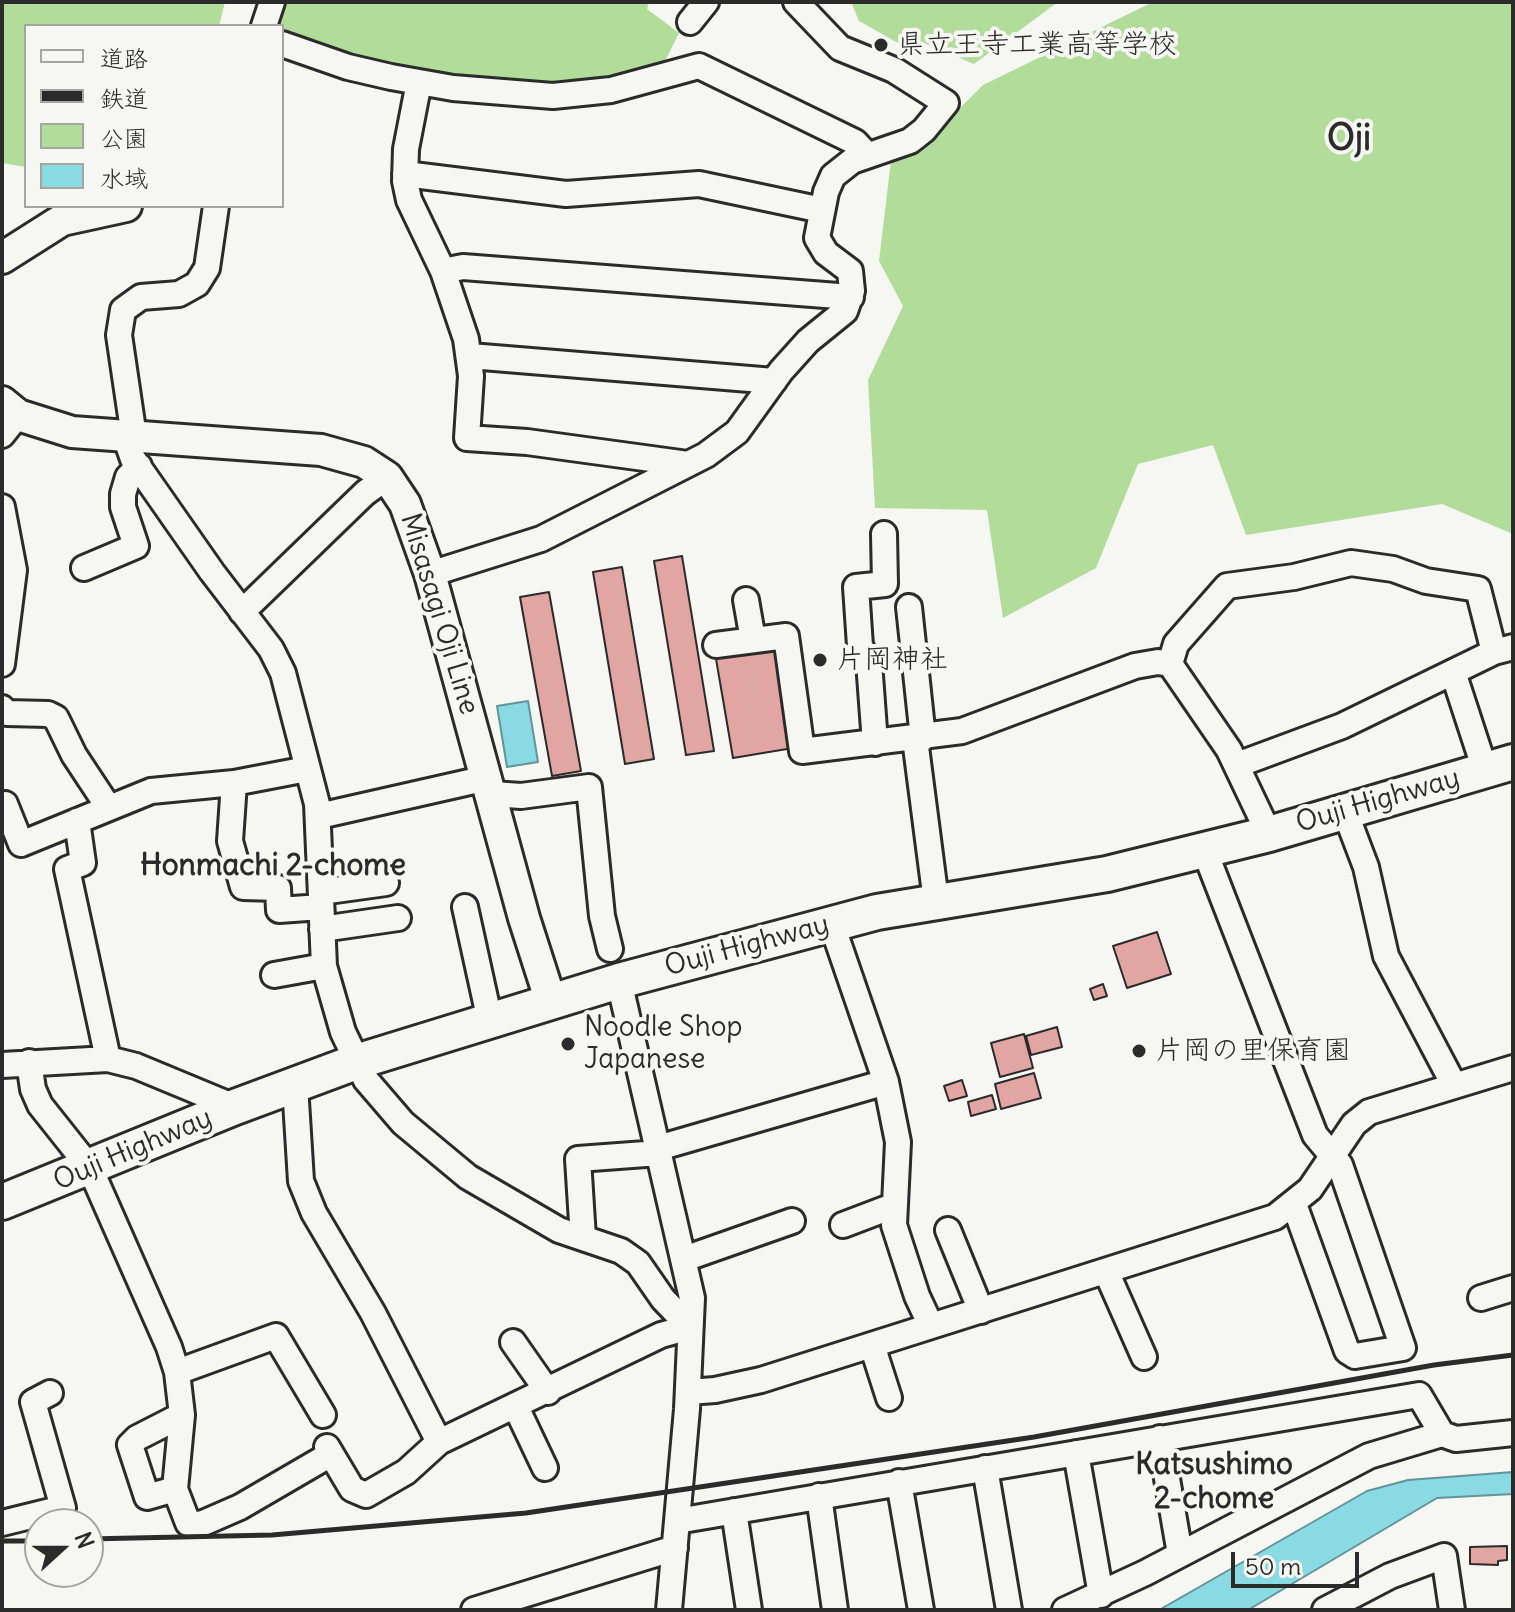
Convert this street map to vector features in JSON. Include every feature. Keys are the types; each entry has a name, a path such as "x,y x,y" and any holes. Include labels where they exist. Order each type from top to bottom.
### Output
{"highway":[{"name":"Ouji Highway","path":"2,1202 235,1107 356,1062 551,1002 614,965 936,901 1107,874 1269,834 1344,809 1499,766"}],"main road":[{"path":"2,258 62,220 117,208"},
{"name":"Misasagi Oji Line","path":"7,417 132,446 321,450 364,462 387,477 405,504 430,574 551,1002"}],"street":[{"path":"265,24 272,2"},
{"path":"690,22 706,2"},
{"path":"430,574 541,539 688,464 737,432 808,341 845,311 851,297 850,271 819,246 822,210 833,176 840,168 867,155 910,141 924,130 946,103 894,70 840,48 796,2"},
{"path":"284,45 348,67 453,88 581,96 699,66 855,142 867,155"},
{"path":"419,82 406,149 405,174 409,200 443,271 470,356 467,438 527,442 688,464"},
{"path":"405,174 566,194 699,184 822,210"},
{"path":"84,568 136,546 123,507 132,446 119,335 123,310 141,297 179,294 197,284 207,268 216,208"},
{"path":"443,271 463,267 851,297"},
{"path":"470,356 774,381"},
{"path":"132,446 242,612 271,649 283,673 319,816 324,966 343,1032 356,1062 382,1101 403,1123 468,1177 559,1230 621,1251 638,1263 663,1299 690,1327"},
{"path":"242,612 365,493 387,477"},
{"path":"2,507 14,570 7,602 2,664"},
{"path":"875,743 869,662 860,646 856,587 885,584 884,534"},
{"path":"1170,664 1176,644 1227,586 1294,577 1351,563 1393,569 1426,581 1478,589 1503,650 1342,726 1237,765"},
{"path":"746,600 753,640"},
{"path":"909,607 936,901"},
{"path":"716,645 786,636 802,751 919,738 989,723 1135,666 1170,664"},
{"path":"1170,664 1237,765 1269,834"},
{"path":"1453,672 1499,766"},
{"path":"2,708 7,713 48,714 56,718 74,755 109,808"},
{"path":"2,805 5,804 21,844 151,791 234,783 307,769"},
{"path":"234,783 230,841 243,887 278,888 279,910 321,909 398,918"},
{"path":"319,816 489,786 521,796 589,787 602,916 692,1298 688,1392 669,1610"},
{"path":"1344,809 1366,867 1386,956 1454,1085"},
{"path":"77,821 83,863 67,869 108,1059"},
{"path":"1204,849 1315,1135 1340,1165 1403,1348 1355,1356 1347,1351 1294,1204"},
{"path":"321,909 386,883"},
{"path":"465,907 490,1021"},
{"path":"831,922 886,1082 898,1142 893,1206 903,1257 931,1326"},
{"path":"274,975 324,966"},
{"path":"2,1065 108,1059 136,1066 235,1107"},
{"path":"29,1062 33,1089 40,1105 90,1168 177,1372 182,1415 175,1489 188,1523 201,1524 240,1507 329,1450 352,1489 366,1495 406,1472 439,1442 661,1335 690,1327"},
{"path":"688,1392 737,1386 1252,1226 1294,1204 1310,1189 1354,1124 1369,1112 1513,1068"},
{"path":"583,1238 578,1159 658,1150 886,1082"},
{"path":"295,1085 301,1181 314,1213 379,1325 439,1442"},
{"path":"843,1225 893,1206"},
{"path":"684,1259 792,1221"},
{"path":"948,1230 981,1311"},
{"path":"1106,1271 1144,1357"},
{"path":"1481,1298 1513,1288"},
{"path":"177,1372 276,1336 323,1415"},
{"path":"513,1342 548,1392"},
{"path":"872,1345 889,1398"},
{"path":"2,1523 63,1508 33,1402 50,1393"},
{"path":"677,1521 1419,1395 1442,1434"},
{"path":"516,1407 545,1468"},
{"path":"175,1489 147,1497 130,1445 137,1438 182,1415"},
{"path":"1065,1610 1101,1595 1343,1467 1403,1444 1442,1434 1456,1439 1513,1433"},
{"path":"1160,1438 1180,1554"},
{"path":"1076,1453 1101,1595"},
{"path":"985,1468 1009,1610"},
{"path":"899,1482 921,1610"},
{"path":"819,1496 835,1610"},
{"path":"734,1511 749,1610"},
{"path":"474,1610 675,1548"},
{"path":"1325,1610 1390,1576 1444,1556 1452,1610"}],"green space":[{"path":"2,2 225,2 220,24 24,24 24,167 2,163"},
{"path":"286,2 649,2 647,9 679,33 663,65 591,85 555,88 421,72 284,35 284,24 279,24"},
{"path":"851,2 1058,2 974,64 924,43 907,48 859,21"},
{"path":"1153,2 1513,2 1513,534 1442,504 1246,535 1213,445 1138,464 1096,568 1003,618 987,510 875,508 868,380 903,306 879,261 891,161 929,139 983,85"}],"water":[{"path":"528,701 538,762 507,767 497,706"},
{"path":"1513,1472 1513,1494 1437,1498 1248,1610 1159,1610 1367,1491 1408,1480"}],"building":[{"path":"682,556 714,751 686,755 654,561"},
{"path":"622,567 654,759 625,764 593,572"},
{"path":"549,592 581,771 552,776 520,597"},
{"path":"775,642 793,748 733,758 715,653"},
{"path":"1157,932 1171,974 1127,988 1113,946"},
{"path":"1103,984 1107,996 1094,1000 1090,989"},
{"path":"1057,1027 1062,1047 1031,1055 1026,1036"},
{"path":"1024,1034 1033,1068 1000,1077 991,1043"},
{"path":"1034,1073 1041,1098 1001,1109 995,1084"},
{"path":"962,1080 967,1096 949,1101 944,1086"},
{"path":"992,1095 996,1109 971,1116 968,1102"},
{"path":"1507,1546 1507,1560 1498,1561 1498,1565 1470,1564 1470,1547"}],"railway":[{"path":"104,1539 272,1535 526,1513 1034,1437 1434,1365 1513,1355"},
{"path":"2,1541 24,1541"}],"place":[{"name":"県立王寺工業高等学校","path":"881,45"},
{"name":"片岡神社","path":"820,660"},
{"name":"Noodle Shop Japanese","path":"568,1044"},
{"name":"片岡の里保育園","path":"1139,1051"}],"district":[{"name":"Oji","path":"1349,140"},
{"name":"Honmachi 2-chome","path":"273,866"},
{"name":"Katsushimo 2-chome","path":"1214,1482"}]}
